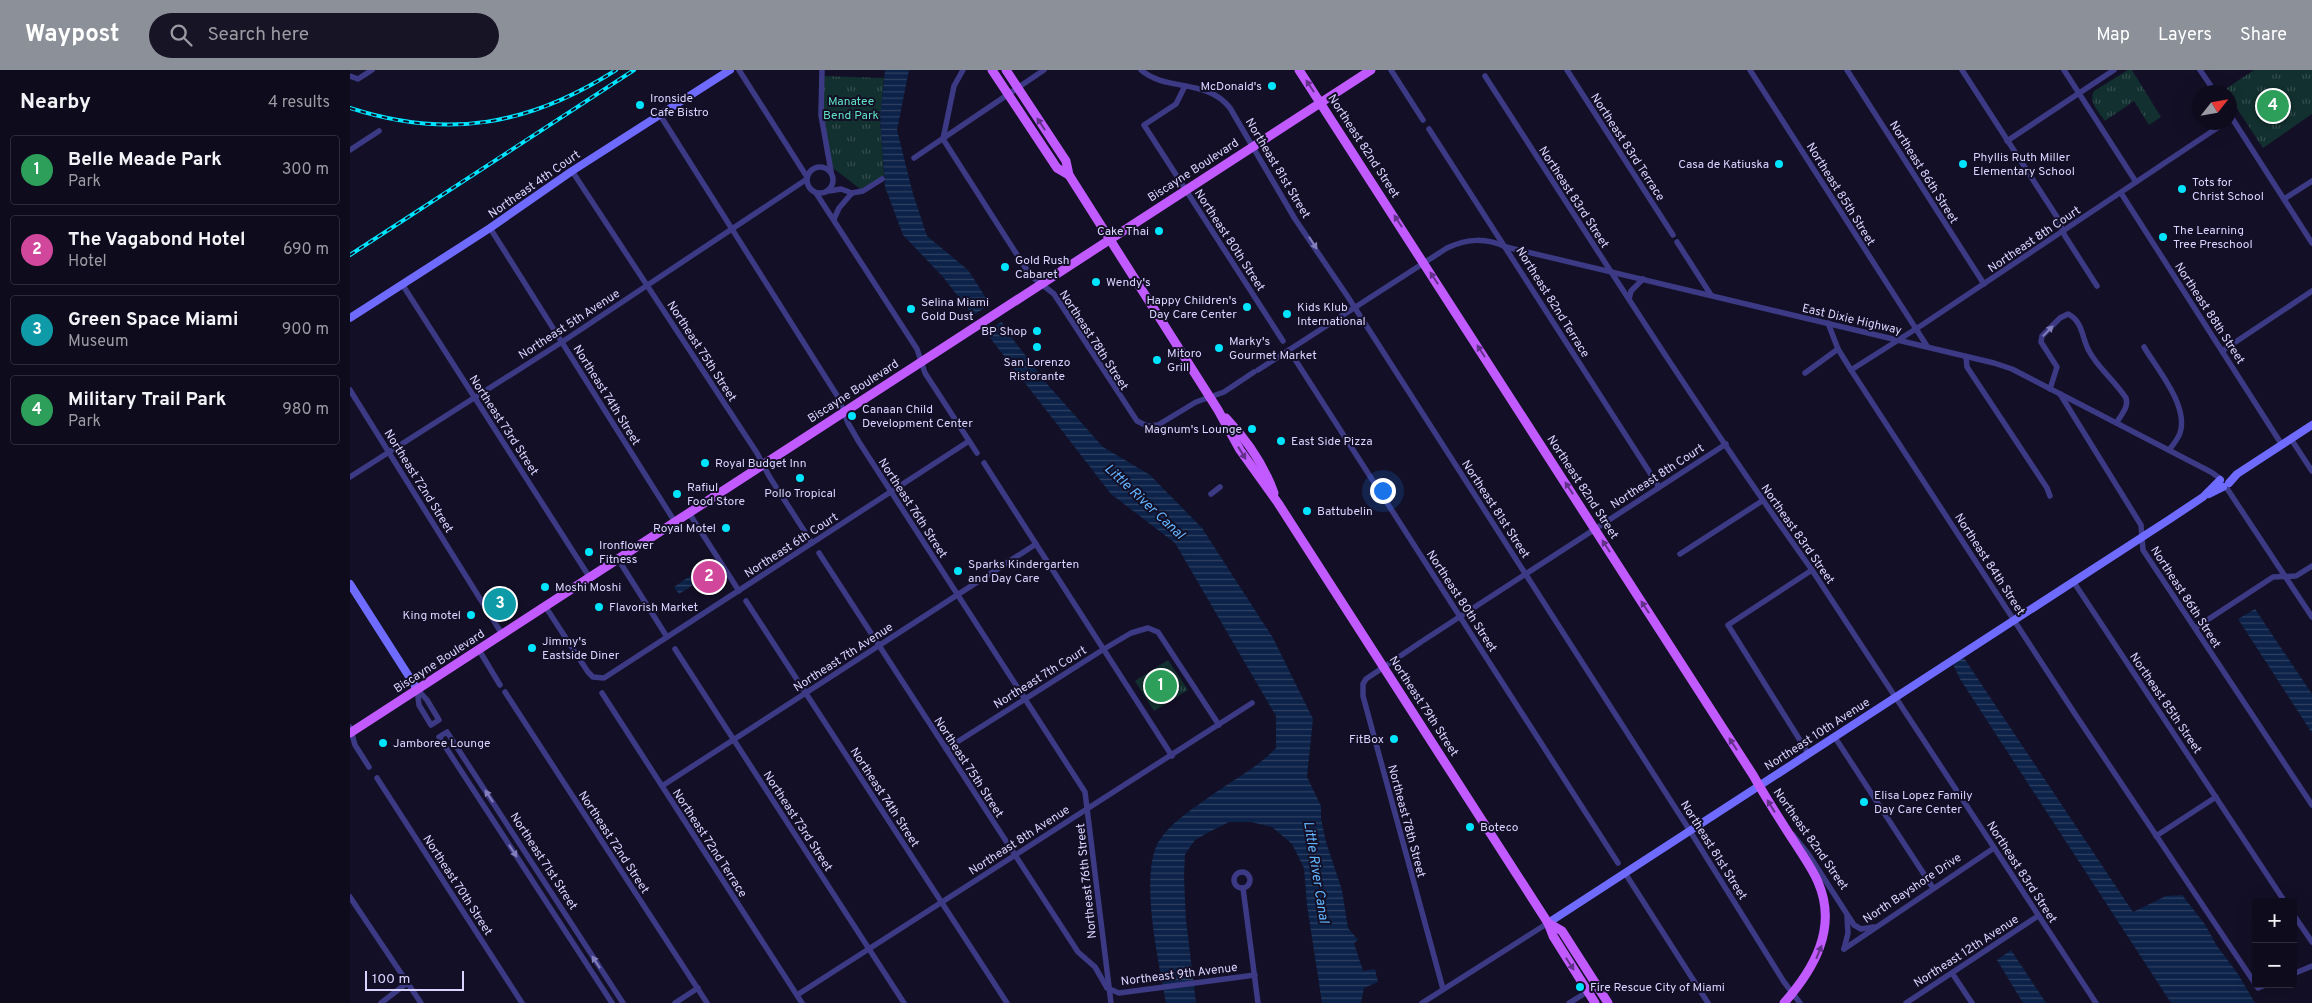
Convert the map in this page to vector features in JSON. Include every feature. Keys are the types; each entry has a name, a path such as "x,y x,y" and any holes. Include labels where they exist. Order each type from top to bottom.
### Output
{"main road":[{"name":"Northeast 79th Street","path":"992,70 1057,168 1069,175"},
{"name":"Northeast 79th Street","path":"1006,70 1066,161 1069,175 1210,397 1240,450 1278,503 1548,924 1553,936 1596,1003"},
{"name":"Northeast 82nd Street","path":"1299,70 1424,262 1784,826"},
{"name":"Biscayne Boulevard","path":"350,731 479,650 1371,70"},
{"path":"1784,826 1819,884 1826,914 1825,934 1819,952 1810,970 1784,1003"},
{"name":"Northeast 79th Street","path":"1548,924 1562,931 1608,1003"}],"street":[{"path":"350,76 358,79 372,70"},
{"name":"Northeast 4th Court","path":"350,318 490,228 572,171 730,70"},
{"path":"739,70 814,191 824,203 918,349 925,374 977,453"},
{"path":"822,70 822,115 827,154 834,179 841,188 852,193 863,191 882,179"},
{"path":"943,139 954,86 963,70"},
{"path":"914,158 1044,70"},
{"name":"Northeast 81st Street","path":"1142,70 1152,76 1209,91 1223,100 1253,146 1286,203 1800,1003"},
{"path":"1391,70 1424,120"},
{"name":"Northeast 83rd Terrace","path":"1567,70 1673,235"},
{"name":"Northeast 85th Street","path":"1750,70 1915,330 1928,347"},
{"name":"Northeast 86th Street","path":"1847,70 1984,284"},
{"path":"1962,70 2097,286"},
{"path":"2064,70 2136,182"},
{"path":"2007,140 2114,70"},
{"path":"2200,70 2210,85"},
{"name":"Northeast 83rd Street","path":"1485,76 1610,271 1762,501 1812,570 2096,1003"},
{"name":"Northeast 80th Street","path":"1185,86 1176,104 1144,125 1283,341"},
{"name":"Northeast 76th Street","path":"660,115 838,397 849,426 1085,792 1111,1003"},
{"name":"Northeast 82nd Terrace","path":"1429,129 1659,487"},
{"name":"Northeast 8th Court","path":"1851,370 1915,330 2213,130"},
{"path":"2236,130 2312,243"},
{"path":"350,150 379,131"},
{"name":"Northeast 78th Street","path":"943,139 1030,275 1054,294 1133,416 1147,426 1158,425 1196,402 1210,397"},
{"path":"807,178 827,154"},
{"path":"801,168 831,171"},
{"name":"Northeast 75th Street","path":"572,171 763,464 812,544"},
{"name":"Northeast 5th Avenue","path":"350,477 562,342 799,186 807,178"},
{"path":"824,203 827,192 834,184 834,179"},
{"path":"2284,200 2312,181"},
{"path":"799,186 814,191 827,192 841,188"},
{"path":"834,219 839,208 852,193"},
{"name":"Northeast 88th Street","path":"2121,193 2282,444"},
{"name":"Northeast 74th Street","path":"490,228 675,522"},
{"name":"East Dixie Highway","path":"1424,262 1456,244 1465,241 1489,240 1506,247 1928,347 2012,369 2170,450 2224,483"},
{"path":"1677,242 1711,295"},
{"path":"1210,397 1224,392 1424,262"},
{"path":"1629,299 1631,291 1643,279"},
{"name":"Northeast 73rd Street","path":"402,284 590,578"},
{"path":"2222,351 2312,291"},
{"path":"2050,389 2057,368 2041,342 2042,336 2060,318 2068,314 2073,317 2086,337 2089,351 2126,398 2125,408 2117,422"},
{"name":"Northeast 84th Street","path":"1828,323 1838,350 2156,836"},
{"path":"2144,347 2175,397 2180,411 2180,433 2170,450"},
{"name":"Northeast 80th Street","path":"1290,350 1618,863"},
{"path":"1805,372 1838,350"},
{"path":"1966,357 1967,367 2047,488 2050,496"},
{"name":"Northeast 72nd Street","path":"350,390 502,634"},
{"name":"Northeast 86th Street","path":"2059,393 2141,525 2143,550 2312,805"},
{"name":"Northeast 10th Avenue","path":"1422,1003 1548,924 1758,785 2312,425"},
{"path":"2291,439 2312,471"},
{"name":"Northeast 6th Court","path":"545,606 588,672 597,678 609,675 969,442"},
{"name":"Northeast 8th Court","path":"1383,667 1726,444"},
{"path":"984,463 1172,756"},
{"path":"2224,483 2312,617"},
{"path":"1211,494 1220,487"},
{"path":"1680,554 1762,501"},
{"path":"689,513 740,591"},
{"name":"Northeast 7th Avenue","path":"662,786 1036,544"},
{"name":"Northeast 75th Street","path":"819,553 1078,952 1095,967 1108,988"},
{"path":"618,559 667,637"},
{"path":"2195,628 2274,577 2296,576 2312,566"},
{"path":"1808,753 1728,625 1812,570"},
{"name":"Northeast 85th Street","path":"2073,581 2282,898"},
{"path":"350,584 439,720 432,725 419,706 417,689"},
{"name":"Northeast 74th Street","path":"746,601 1007,1003"},
{"name":"Northeast 7th Court","path":"946,749 1131,633 1148,628 1158,632 1219,725"},
{"name":"Northeast 73rd Street","path":"675,649 904,1003"},
{"path":"479,650 500,685"},
{"name":"Northeast 78th Street","path":"1383,667 1364,682 1363,701 1443,989"},
{"name":"Northeast 72nd Street","path":"504,692 708,1003"},
{"name":"Northeast 72nd Terrace","path":"602,693 802,1003"},
{"name":"Northeast 8th Avenue","path":"797,995 1252,704"},
{"path":"350,731 355,745 369,767"},
{"name":"Northeast 71st Street","path":"612,1003 439,737 447,732 623,1003"},
{"path":"1834,736 1933,888"},
{"name":"Northeast 70th Street","path":"377,778 522,1003"},
{"path":"2216,797 2156,836 2252,979"},
{"name":"Northeast 82nd Street","path":"1784,826 1799,840 1847,916 1858,928 1868,929 1876,926"},
{"name":"North Bayshore Drive","path":"1847,916 1848,932 1844,950 1876,926 1994,848"},
{"path":"1624,873 1708,1003"},
{"path":"1243,888 1258,1003"},
{"path":"350,897 421,1003"},
{"name":"Northeast 12th Avenue","path":"1906,1003 2038,916"},
{"path":"2297,920 2312,942"},
{"path":"2297,972 2312,966"},
{"path":"1952,973 1972,1003"},
{"name":"Northeast 9th Avenue","path":"1108,988 1119,993 1255,975"},
{"path":"380,1003 407,983"},
{"path":"1569,1003 1597,986"},
{"path":"675,1003 698,988"}],"green space":[{"path":"2128,70 2132,70 2161,117 2149,125 2134,101 2105,121 2093,103 2094,91"},
{"path":"2254,70 2312,70 2312,114 2263,148 2237,109 2237,85 2232,85"},
{"name":"Manatee Bend Park","path":"822,76 884,78 880,118 884,176 863,191 829,165 824,136"},
{"path":"1168,660 1188,690 1154,711 1135,681"}],"water":[{"name":"Little River Canal","path":"885,70 909,70 897,130 913,194 927,236 968,270 1012,338 1047,384 1103,447 1150,475 1202,528 1273,638 1313,719 1307,777 1321,806 1321,819 1326,842 1342,890 1348,928 1358,940 1354,943 1363,971 1375,969 1378,982 1364,988 1361,1003 1322,1003 1307,905 1304,868 1292,844 1272,827 1251,822 1229,822 1195,840 1185,854 1186,920 1196,1003 1166,1003 1151,903 1150,882 1156,847 1165,833 1191,810 1251,769 1276,748 1276,716 1175,543 1111,494 943,277 903,235 885,187 880,118"},
{"path":"690,576 696,583 679,594 674,587"},
{"path":"2255,609 2312,694 2312,733 2238,619"},
{"path":"1960,657 1964,658 2133,912 2166,896 2182,895 2204,923 2255,1003 2171,1003 1960,679 1952,662"},
{"path":"2011,950 2046,1003 2023,1003 1997,960"}],"pier":[{"path":"992,303 1004,320 983,334 971,317"}],"railway":[{"path":"350,108 386,118 421,123 455,125 488,122 520,115 552,104 584,89 616,70"},
{"path":"350,255 634,70"}],"place":[{"name":"McDonald's","path":"1272,86"},
{"name":"Ironside Cafe Bistro","path":"640,105"},
{"name":"Military Trail Park","path":"2273,106"},
{"name":"Casa de Katiuska","path":"1779,164"},
{"name":"Phyllis Ruth Miller Elementary School","path":"1963,164"},
{"name":"Tots for Christ School","path":"2182,189"},
{"name":"Cake Thai","path":"1159,231"},
{"name":"The Learning Tree Preschool","path":"2163,237"},
{"name":"Gold Rush Cabaret","path":"1005,267"},
{"name":"Wendy's","path":"1096,282"},
{"name":"Happy Children's Day Care Center","path":"1247,307"},
{"name":"Selina Miami Gold Dust","path":"911,309"},
{"name":"Kids Klub International","path":"1287,314"},
{"name":"BP Shop","path":"1037,331"},
{"name":"San Lorenzo Ristorante","path":"1037,347"},
{"name":"Marky's Gourmet Market","path":"1219,348"},
{"name":"Mitoro Grill","path":"1157,360"},
{"name":"Canaan Child Development Center","path":"852,416"},
{"name":"Magnum's Lounge","path":"1252,429"},
{"name":"East Side Pizza","path":"1281,441"},
{"name":"Royal Budget Inn","path":"705,463"},
{"name":"Pollo Tropical","path":"800,478"},
{"name":"Rafiul Food Store","path":"677,494"},
{"name":"Battubelin","path":"1307,511"},
{"name":"Royal Motel","path":"726,528"},
{"name":"Ironflower Fitness","path":"589,552"},
{"name":"Sparks Kindergarten and Day Care","path":"958,571"},
{"name":"The Vagabond Hotel","path":"709,577"},
{"name":"Moshi Moshi","path":"545,587"},
{"name":"Green Space Miami","path":"500,604"},
{"name":"Flavorish Market","path":"599,607"},
{"name":"King motel","path":"471,615"},
{"name":"Jimmy's Eastside Diner","path":"532,648"},
{"name":"Belle Meade Park","path":"1161,686"},
{"name":"FitBox","path":"1394,739"},
{"name":"Jamboree Lounge","path":"383,743"},
{"name":"Elisa Lopez Family Day Care Center","path":"1864,802"},
{"name":"Boteco","path":"1470,827"},
{"name":"Fire Rescue City of Miami","path":"1580,987"}]}
